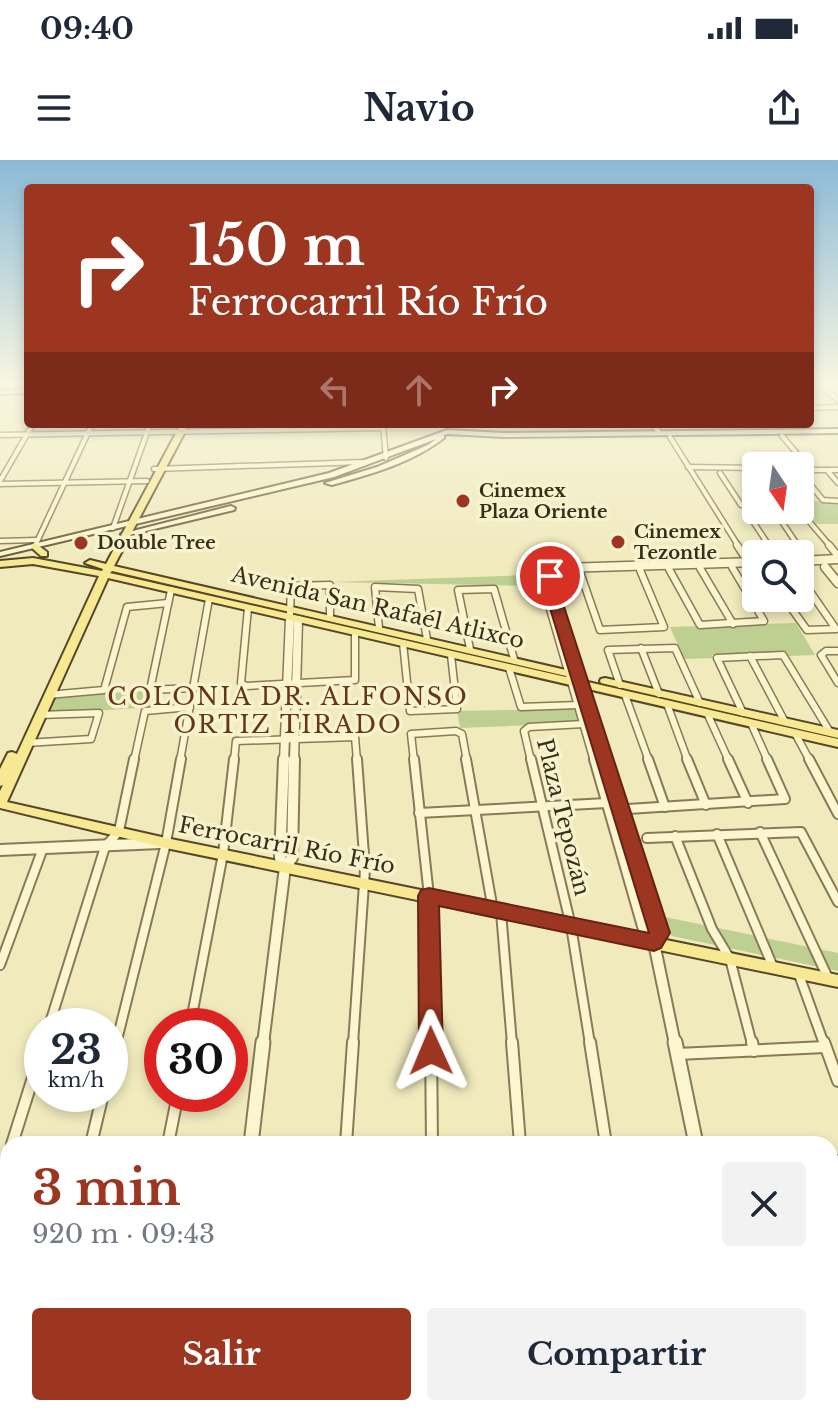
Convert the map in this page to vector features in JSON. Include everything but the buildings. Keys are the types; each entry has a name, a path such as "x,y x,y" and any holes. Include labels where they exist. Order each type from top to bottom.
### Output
{"main road":[{"path":"122,528 171,443"},
{"path":"311,484 417,443"},
{"path":"385,456 429,443"},
{"path":"1,559 35,543 122,528 360,475 408,457 431,443"},
{"path":"2,806 26,743 122,528 147,481 157,469"},
{"path":"351,470 360,472 360,475"},
{"path":"35,543 44,554"},
{"name":"Avenida San Rafaél Atlixco","path":"1,559 44,554 248,608 330,616 470,649 511,663 667,704 743,713 785,722 835,740"},
{"name":"Avenida San Rafaél Atlixco","path":"1,559 103,570 294,613 355,632 451,655 511,663"},
{"path":"0,782 103,570"},
{"name":"Avenida San Rafaél Atlixco","path":"623,690 659,694 751,723 835,740"},
{"name":"Ferrocarril Río Frío","path":"2,806 166,843 833,980"}],"street":[{"path":"0,483 23,443"},
{"path":"0,541 35,543 82,443"},
{"path":"122,528 129,481 143,443"},
{"path":"384,443 385,456"},
{"path":"673,443 742,548"},
{"path":"157,469 343,465 373,461"},
{"path":"688,467 742,469"},
{"path":"814,468 838,467"},
{"path":"814,469 838,467"},
{"path":"827,470 838,483"},
{"path":"696,479 702,474 742,472"},
{"path":"720,473 742,505"},
{"path":"0,483 147,481"},
{"path":"814,486 827,501 838,501"},
{"path":"811,524 836,558"},
{"path":"814,561 836,558"},
{"path":"825,567 836,558"},
{"path":"654,943 660,933 575,679 550,576 564,570 742,564"},
{"path":"814,564 825,567 838,583"},
{"path":"564,570 742,566"},
{"path":"669,569 697,623 761,623 764,619 732,567"},
{"path":"700,568 733,624"},
{"path":"580,572 600,630 664,627 640,570"},
{"path":"291,738 298,683 291,586 330,585 330,616"},
{"path":"379,628 375,587 418,589 427,639"},
{"path":"470,649 458,590 494,589 519,705 525,708 578,705"},
{"path":"171,590 150,690 193,688"},
{"path":"794,612 807,630 836,629 814,597"},
{"path":"125,1008 166,843 209,599"},
{"path":"48,695 96,692 106,688 127,607 168,603"},
{"path":"248,608 240,689 244,691 272,689 284,684 355,680 355,632"},
{"path":"252,1136 285,867 292,858 291,738 284,684 294,613"},
{"path":"403,643 410,711 457,709 451,655"},
{"path":"641,648 659,694"},
{"path":"665,807 607,651 675,648 748,803"},
{"path":"838,651 826,651 821,655 838,683"},
{"path":"750,656 785,722"},
{"path":"743,713 717,658 785,657 835,740"},
{"path":"575,679 578,705 645,933 654,943 694,1136"},
{"path":"667,704 667,711 706,805"},
{"path":"55,1008 105,847 119,831 145,711 190,707"},
{"path":"26,743 91,739 99,713 39,715"},
{"path":"628,809 785,799 751,723"},
{"name":"Plaza Tepozán","path":"584,724 525,728 571,926 605,1136"},
{"path":"432,1136 429,896 410,737 415,732 461,732 497,911 519,1136"},
{"path":"795,733 838,814"},
{"path":"193,1008 223,854 236,741 350,736 357,740 365,869 346,1136"},
{"path":"419,813 607,803"},
{"path":"760,832 833,980"},
{"path":"647,838 801,832 838,902"},
{"path":"717,834 773,967"},
{"path":"675,836 712,929 730,959 754,1051"},
{"path":"0,850 166,843"},
{"path":"0,965 43,848"},
{"path":"798,972 838,1081"},
{"path":"677,1054 825,1047"},
{"path":"15,1136 24,1106"},
{"path":"93,1136 99,1112"},
{"path":"170,1136 174,1112"}],"green space":[{"path":"814,501 838,501 838,524 815,524"},
{"path":"533,575 537,586 332,582"},
{"path":"796,623 815,655 789,656 787,652 684,659 670,627"},
{"path":"159,690 155,707 42,714 50,697"},
{"path":"575,709 580,723 460,728 457,711"},
{"path":"660,916 838,953 838,971 672,936"}],"place":[{"name":"Cinemex Plaza Oriente","path":"463,501"},
{"name":"Cinemex Tezontle","path":"618,542"},
{"name":"Double Tree","path":"81,543"}],"district":[{"name":"COLONIA DR. ALFONSO ORTIZ TIRADO","path":"288,711"}],"route":[{"path":"431,1051 429,896 654,943 660,933 548,579 550,576"}]}
